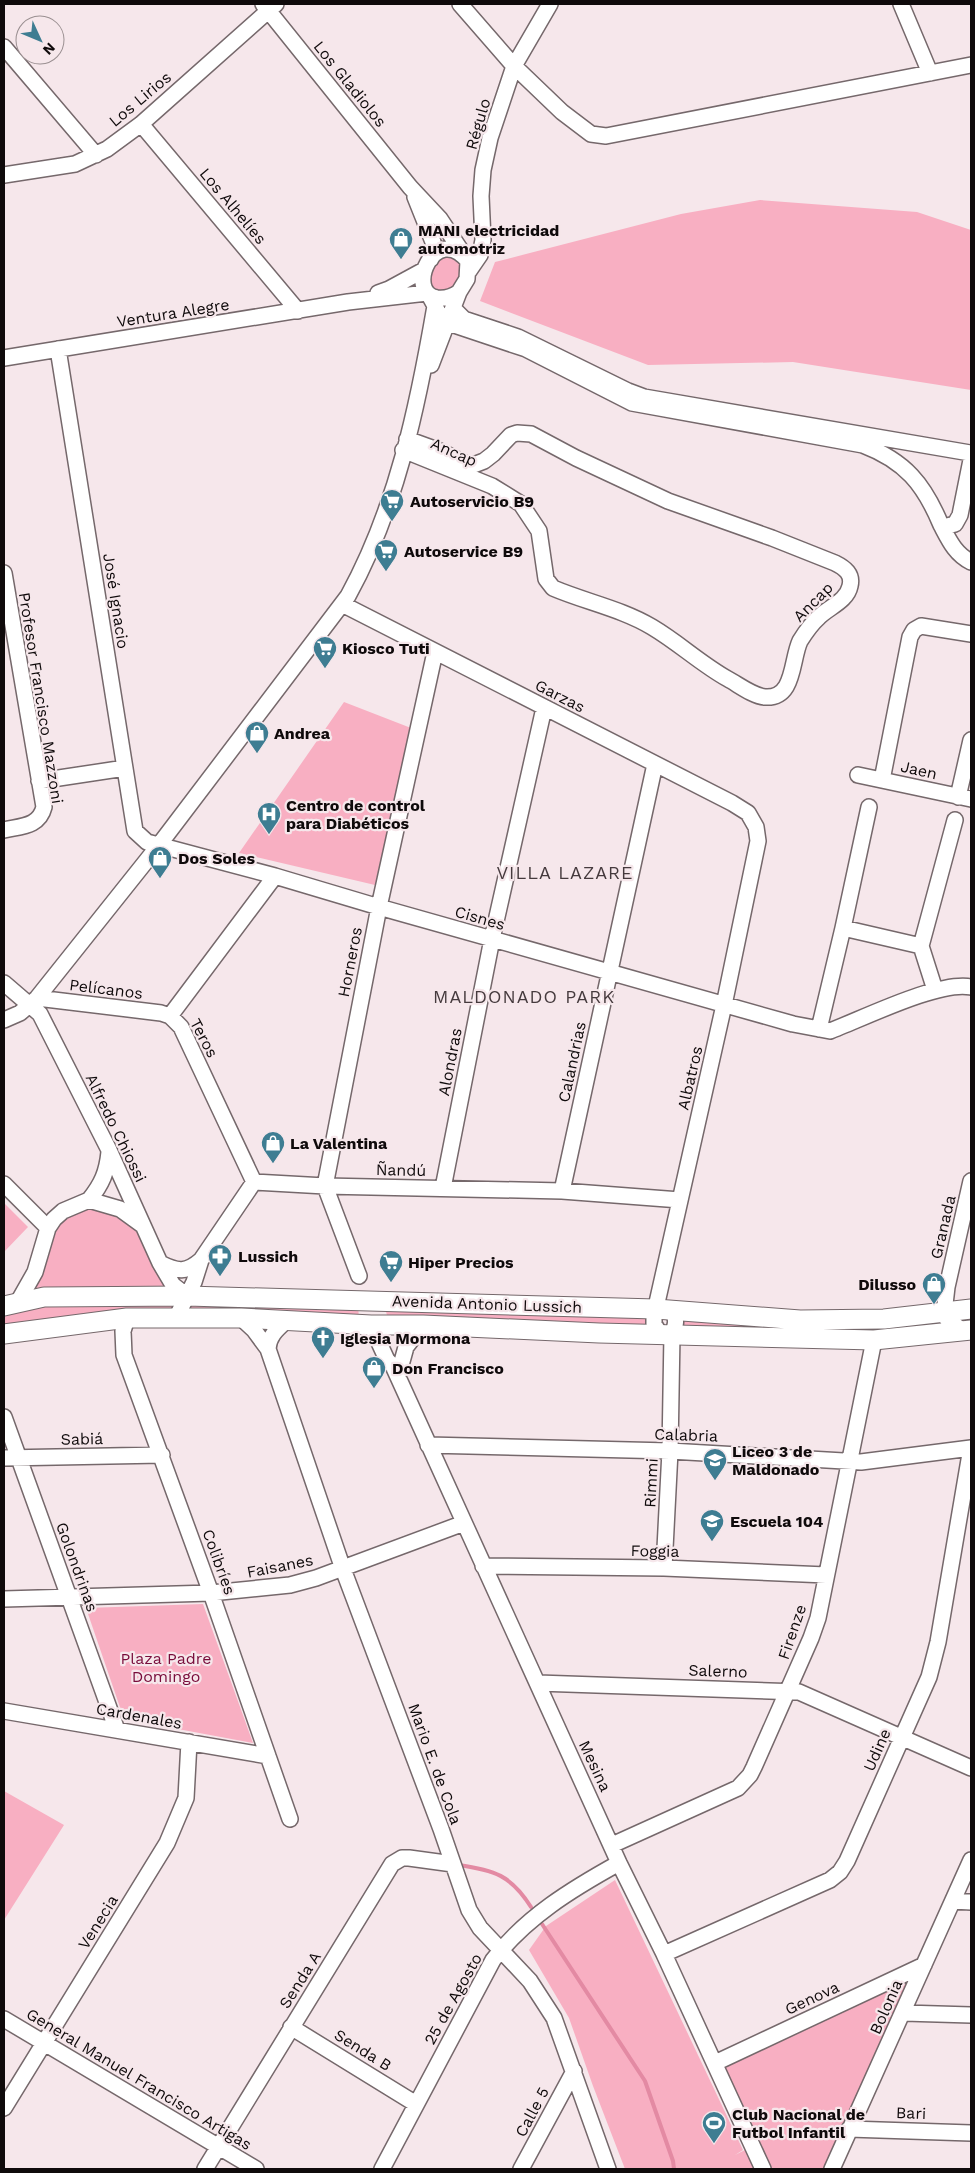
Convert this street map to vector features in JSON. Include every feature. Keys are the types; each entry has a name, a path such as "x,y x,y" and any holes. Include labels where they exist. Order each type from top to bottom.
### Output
{"main road":[{"name":"Avenida Antonio Lussich","path":"11,1304 44,1297 187,1296 665,1310 800,1320 884,1319 971,1309"},
{"name":"Avenida Antonio Lussich","path":"4,1334 127,1318 241,1318 377,1325 874,1340 967,1331"}],"street":[{"path":"460,4 514,66 562,112 591,134 606,136 971,65"},
{"name":"Régulo","path":"469,266 480,255 483,240 481,196 483,170 490,138 514,66 550,4"},
{"path":"901,4 930,73"},
{"name":"Los Lirios","path":"4,175 75,164 107,149 141,124 269,6"},
{"name":"Los Gladiolos","path":"269,6 410,187 440,219 469,266"},
{"path":"4,47 96,155"},
{"name":"Los Alhelíes","path":"141,124 298,311"},
{"name":"Los Gladiolos","path":"410,187 433,242 434,250 427,264"},
{"path":"4,1020 20,1013 33,1001 158,845 342,604 366,564 379,531 421,389 448,323 469,266 458,251 452,249 439,251 427,264 423,282 440,316 448,323 526,349 632,403 863,445 882,452 903,466 917,482 932,503 951,544 962,557 971,562"},
{"name":"Ventura Alegre","path":"4,358 348,302 389,289 427,264"},
{"path":"430,298 446,298 459,292"},
{"path":"421,389 430,298"},
{"name":"Ventura Alegre","path":"348,302 430,298"},
{"path":"453,308 464,319 518,337 628,392 644,397 970,453 971,460 960,515 955,524 941,525"},
{"name":"José Ignacio","path":"58,349 135,831 147,842 158,845"},
{"name":"Ancap","path":"405,445 468,471 521,504 539,531 546,579 554,588 651,626 712,670 762,697 776,695 786,688 799,644 806,631 819,617 847,594 850,588 852,579 845,569 835,563 772,538 668,501 576,458 531,434 516,433 511,435 493,454 468,471"},
{"path":"903,466 913,460 915,454 910,444"},
{"name":"Profesor Francisco Mazzoni","path":"4,573 44,807 42,817 34,824 4,830"},
{"name":"Garzas","path":"342,604 748,813 756,827"},
{"path":"882,780 910,636 914,630 921,626 971,634"},
{"name":"Horneros","path":"325,1186 379,907 435,652"},
{"name":"Alondras","path":"443,1188 492,939 544,708"},
{"path":"965,798 971,740"},
{"name":"Calandrias","path":"562,1191 655,764"},
{"path":"39,781 125,768"},
{"name":"Jaen","path":"858,775 965,798"},
{"path":"819,1029 869,806"},
{"path":"934,990 921,946 955,820"},
{"name":"Albatros","path":"666,1334 654,1324 654,1316 665,1310 680,1200 724,1005 758,841 756,827"},
{"name":"Cisnes","path":"158,845 276,876 724,1005 830,1032 934,990 962,985 971,987"},
{"name":"Teros","path":"254,1182 181,1027 170,1016 276,876"},
{"path":"843,928 921,946"},
{"name":"Alfredo Chiossi","path":"4,983 33,1001 109,1150 160,1263 174,1285 187,1296"},
{"name":"Pelícanos","path":"33,1001 161,1013 170,1016"},
{"path":"11,1304 35,1272 48,1228 63,1211 90,1200 100,1186 107,1169 109,1150"},
{"name":"Granada","path":"944,1313 947,1287 971,1181"},
{"path":"176,1318 201,1260 254,1182"},
{"name":"Ñandú","path":"254,1182 325,1186 562,1191 680,1200"},
{"path":"4,1184 48,1228"},
{"path":"325,1186 359,1276"},
{"path":"90,1200 120,1209 145,1228"},
{"path":"160,1263 177,1270 184,1270 192,1268 201,1260"},
{"name":"Mesina","path":"374,1301 382,1314 377,1325 387,1360 395,1371 619,1863 664,1954 763,2169"},
{"name":"Rimmi","path":"664,1568 670,1451 666,1334 676,1326 676,1318 665,1310"},
{"path":"944,1313 947,1319 967,1331"},
{"name":"Colibríes","path":"127,1318 123,1331 124,1355 212,1593 290,1819"},
{"name":"Mario E. de Cola","path":"241,1318 254,1330 268,1349 343,1569 453,1864 468,1910 480,1928 502,1949 530,1981 554,2018 608,2169"},
{"path":"268,1349 269,1340 273,1333 286,1321"},
{"path":"395,1371 406,1347 423,1325"},
{"name":"Firenze","path":"612,1845 738,1788 750,1776 789,1691 818,1618 874,1340"},
{"name":"Golondrinas","path":"4,1417 11,1458 69,1596 117,1730"},
{"name":"Calabria","path":"428,1445 670,1451 861,1462 971,1448"},
{"name":"Udine","path":"664,1954 821,1884 840,1872 847,1862 929,1677 938,1642 971,1448"},
{"name":"Sabiá","path":"11,1458 162,1455"},
{"name":"Faisanes","path":"4,1598 212,1593 290,1585 343,1569 464,1523"},
{"name":"Foggia","path":"483,1566 664,1568 826,1575"},
{"name":"Salerno","path":"538,1683 799,1692 971,1768"},
{"name":"Cardenales","path":"4,1712 268,1756"},
{"name":"Venecia","path":"4,2108 167,1843 186,1798 189,1742"},
{"name":"Senda A","path":"205,2169 392,1864 402,1858 409,1858 453,1864"},
{"name":"Bolonia","path":"832,2169 904,2013 971,1860"},
{"name":"25 de Agosto","path":"382,2169 490,1965 502,1949 539,1913 577,1886 619,1863"},
{"path":"953,1901 971,1902"},
{"name":"Genova","path":"715,2064 924,1965"},
{"path":"904,2013 971,2015"},
{"name":"General Manuel Francisco Artigas","path":"4,2019 256,2169"},
{"name":"Senda B","path":"292,2027 416,2104"},
{"name":"Calle 5","path":"521,2169 574,2071"},
{"name":"Bari","path":"849,2129 971,2133"}],"green space":[{"path":"760,200 917,212 971,230 971,390 793,362 648,365 480,301 495,262 681,214"},
{"path":"455,255 464,270 451,289 437,293 430,285 434,268 440,258"},
{"path":"344,702 411,728 375,885 239,853"},
{"path":"4,1203 28,1227 4,1252"},
{"path":"98,1208 112,1211 133,1227 141,1238 166,1288 33,1292 45,1265 56,1228 62,1219 87,1209"},
{"path":"40,1303 174,1305 172,1308 142,1309 4,1328 4,1317"},
{"path":"189,1303 358,1306 359,1318 182,1312"},
{"path":"385,1308 649,1314 651,1328 388,1319"},
{"path":"679,1316 937,1319 949,1327 872,1333 679,1329"},
{"name":"Plaza Padre Domingo","path":"203,1604 253,1743 124,1719 86,1608"},
{"path":"4,1791 64,1825 4,1920"},
{"path":"615,1880 743,2150 735,2155 745,2150 754,2169 625,2169 569,2018 529,1950 546,1926"},
{"path":"912,1980 826,2169 772,2169 724,2066"}],"waterway":[{"path":"458,1865 482,1869 501,1876 524,1896 531,1907"},
{"path":"542,1924 645,2081 673,2161 674,2169"}],"place":[{"name":"MANI electricidad automotriz","path":"401,260"},
{"name":"Autoservicio B9","path":"392,522"},
{"name":"Autoservice B9","path":"386,572"},
{"name":"Kiosco Tuti","path":"325,669"},
{"name":"Andrea","path":"257,754"},
{"name":"Centro de control para Diabéticos","path":"269,835"},
{"name":"Dos Soles","path":"160,879"},
{"name":"La Valentina","path":"273,1164"},
{"name":"Lussich","path":"220,1277"},
{"name":"Hiper Precios","path":"391,1283"},
{"name":"Dilusso","path":"934,1305"},
{"name":"Iglesia Mormona","path":"323,1359"},
{"name":"Don Francisco","path":"374,1389"},
{"name":"Liceo 3 de Maldonado","path":"715,1481"},
{"name":"Escuela 104","path":"712,1542"},
{"name":"Club Nacional de Futbol Infantil","path":"714,2144"}],"district":[{"name":"VILLA LAZARE","path":"565,872"},
{"name":"MALDONADO PARK","path":"524,996"}]}
